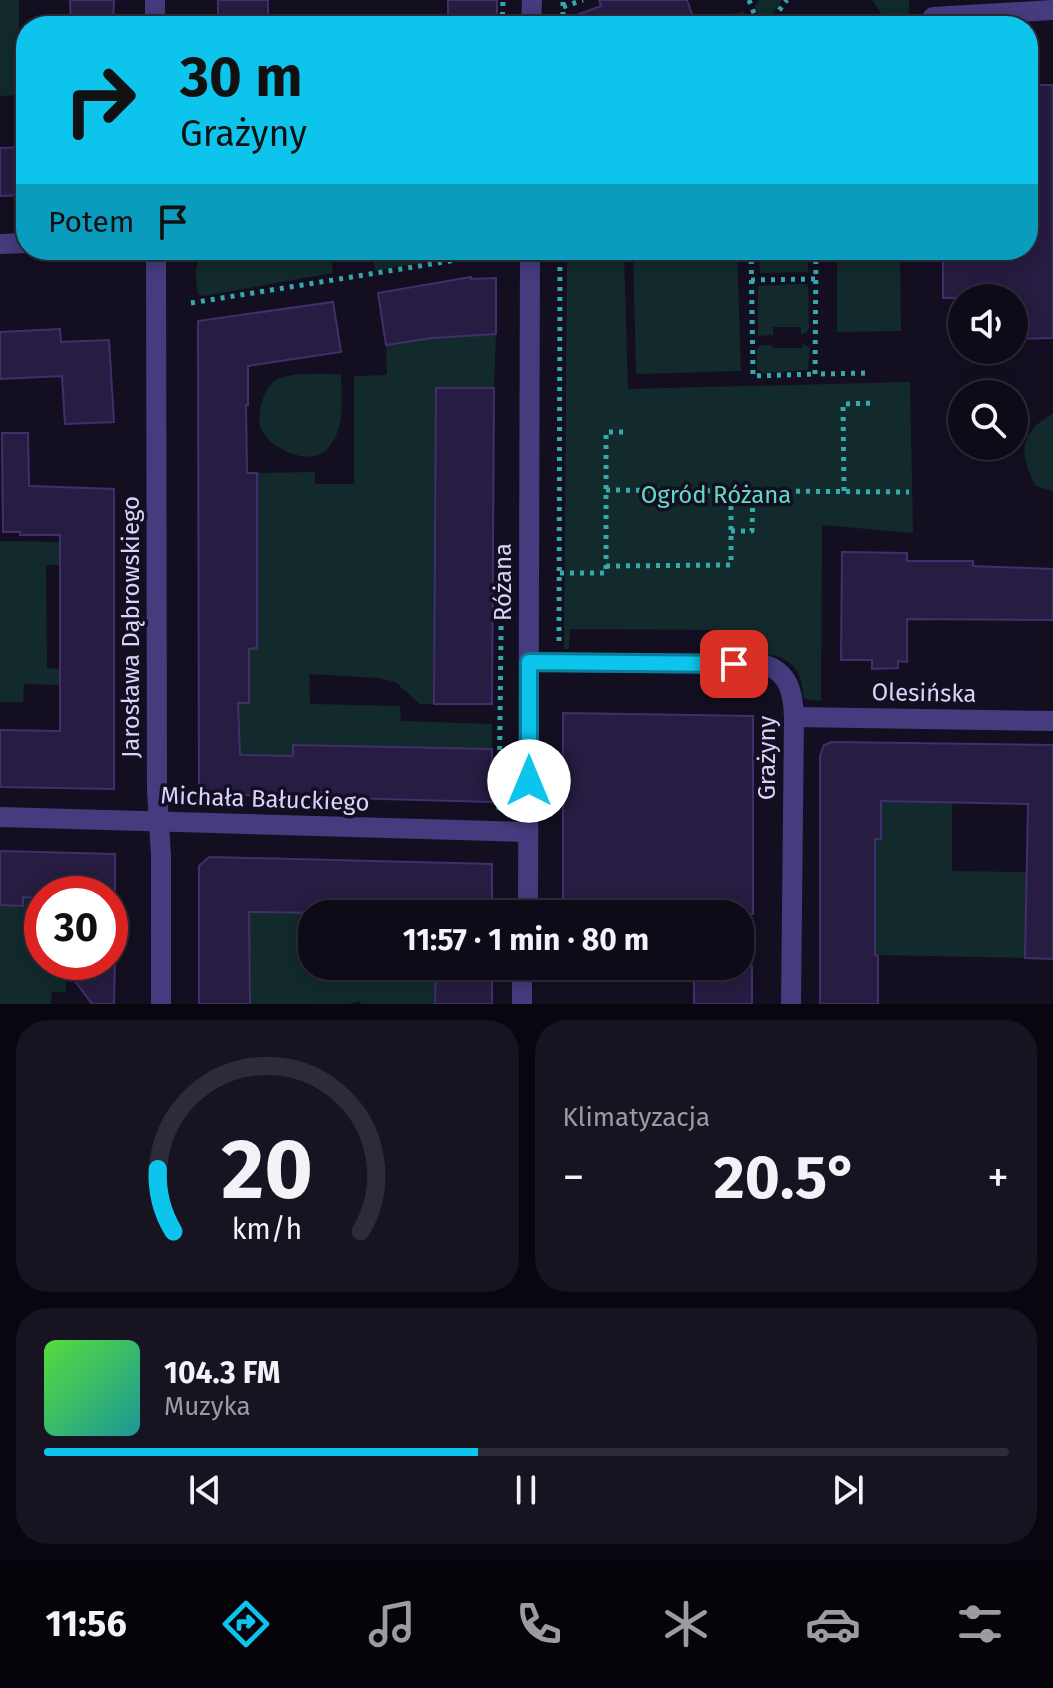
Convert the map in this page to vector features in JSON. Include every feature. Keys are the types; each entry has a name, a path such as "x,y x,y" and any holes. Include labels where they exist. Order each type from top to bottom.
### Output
{"street":[{"path":"950,16 1053,10"},
{"name":"Jarosława Dąbrowskiego","path":"156,260 157,791 161,856 161,1004"},
{"name":"Różana","path":"528,900 530,260"},
{"name":"Grażyny","path":"529,662 763,664 786,678 794,717 791,1004"},
{"name":"Olesińska","path":"794,717 1053,721"},
{"name":"Michała Bałuckiego","path":"0,817 528,832"},
{"path":"522,980 522,1004"}],"path":[{"path":"563,4 583,0"},
{"path":"775,16 787,0"},
{"path":"191,303 457,260"},
{"path":"559,663 560,260"},
{"path":"751,260 753,376 871,373"},
{"path":"815,374 816,260"},
{"path":"751,280 815,279"},
{"path":"844,491 843,404 875,403"},
{"path":"560,573 606,573 606,432 623,432"},
{"path":"606,490 909,492"},
{"path":"606,566 731,565 731,491"},
{"path":"731,531 752,531 753,491"}],"green space":[{"path":"0,0 19,0 19,16 16,16 16,95 0,96"},
{"path":"759,0 782,0 769,16 759,16 755,6"},
{"path":"872,0 909,0 909,16 881,16"},
{"path":"331,260 333,273 204,296 198,294 196,273 200,261"},
{"path":"373,260 437,260 375,271"},
{"name":"Ogród Różana","path":"567,260 624,260 628,389 910,382 913,533 822,525 821,701 804,699 797,671 784,659 767,654 740,654 739,630 570,629 569,649 564,649"},
{"path":"633,260 737,260 741,371 636,374"},
{"path":"759,260 808,260 808,272 760,273"},
{"path":"837,260 900,260 901,331 837,332"},
{"path":"758,286 808,286 809,329 806,333 801,334 801,327 773,327 773,335 758,336"},
{"path":"496,334 494,388 436,388 434,704 420,704 395,682 379,678 309,674 310,704 400,706 401,721 492,724 492,749 294,745 293,756 240,755 236,703 249,703 249,649 257,648 257,473 315,472 315,484 354,484 354,376 387,375 386,345 446,335"},
{"path":"802,344 810,347 808,370 763,373 757,369 757,349 761,345 802,348"},
{"path":"341,374 340,423 335,438 326,450 319,455 299,456 270,441 259,422 264,396 275,381 294,375"},
{"path":"1053,414 1053,491 1036,486 1026,464 1028,436"},
{"path":"0,541 61,542 60,565 46,565 47,668 60,669 60,685 24,684 23,702 0,702"},
{"path":"886,797 892,801 952,803 952,871 1026,872 1025,958 875,955 875,839 881,838 879,803"},
{"path":"24,897 24,980 66,980 66,992 52,992 51,1004 0,1004 0,905 22,906"},
{"path":"298,912 298,980 436,980 435,1004 362,1004 358,1001 349,1004 250,1004 247,913"}],"building":[{"path":"70,0 114,0 113,16 71,16"},
{"path":"218,0 268,0 268,16 218,16"},
{"path":"448,0 497,0 497,16 448,16"},
{"path":"599,0 687,0 693,16 574,16 601,6"},
{"path":"1038,85 1053,85 1053,338 1028,339 1028,284 948,284 948,298 943,298 943,260 1038,260"},
{"path":"16,147 16,195 0,196 0,148"},
{"path":"471,277 496,278 496,334 386,345 378,293"},
{"path":"333,302 341,352 248,366 247,473 257,473 257,648 249,649 249,703 238,703 240,755 293,756 293,745 492,749 492,802 199,794 198,321"},
{"path":"60,329 61,342 109,340 114,422 65,424 62,376 0,379 0,332"},
{"path":"436,388 494,388 492,704 434,704"},
{"path":"2,433 28,433 29,486 114,489 114,789 0,787 0,730 60,731 60,535 3,532"},
{"path":"842,552 907,553 907,561 973,561 973,566 1053,569 1053,620 907,619 907,662 898,661 898,668 872,669 872,660 841,660"},
{"path":"563,713 753,716 753,900 563,900"},
{"path":"832,742 1053,745 1053,959 1025,958 1028,804 881,801 881,839 875,839 878,1004 820,1004 820,756 824,745"},
{"path":"0,851 115,854 115,876 24,876 23,906 0,905"},
{"path":"209,857 492,864 492,900 298,900 298,913 249,912 250,1004 199,1004 199,866"},
{"path":"74,980 115,980 114,1004 92,1004"},
{"path":"436,980 492,980 492,1004 435,1004"},
{"path":"694,980 752,980 752,1004 694,1004"}],"route":[{"path":"529,781 529,662 734,664"}]}
